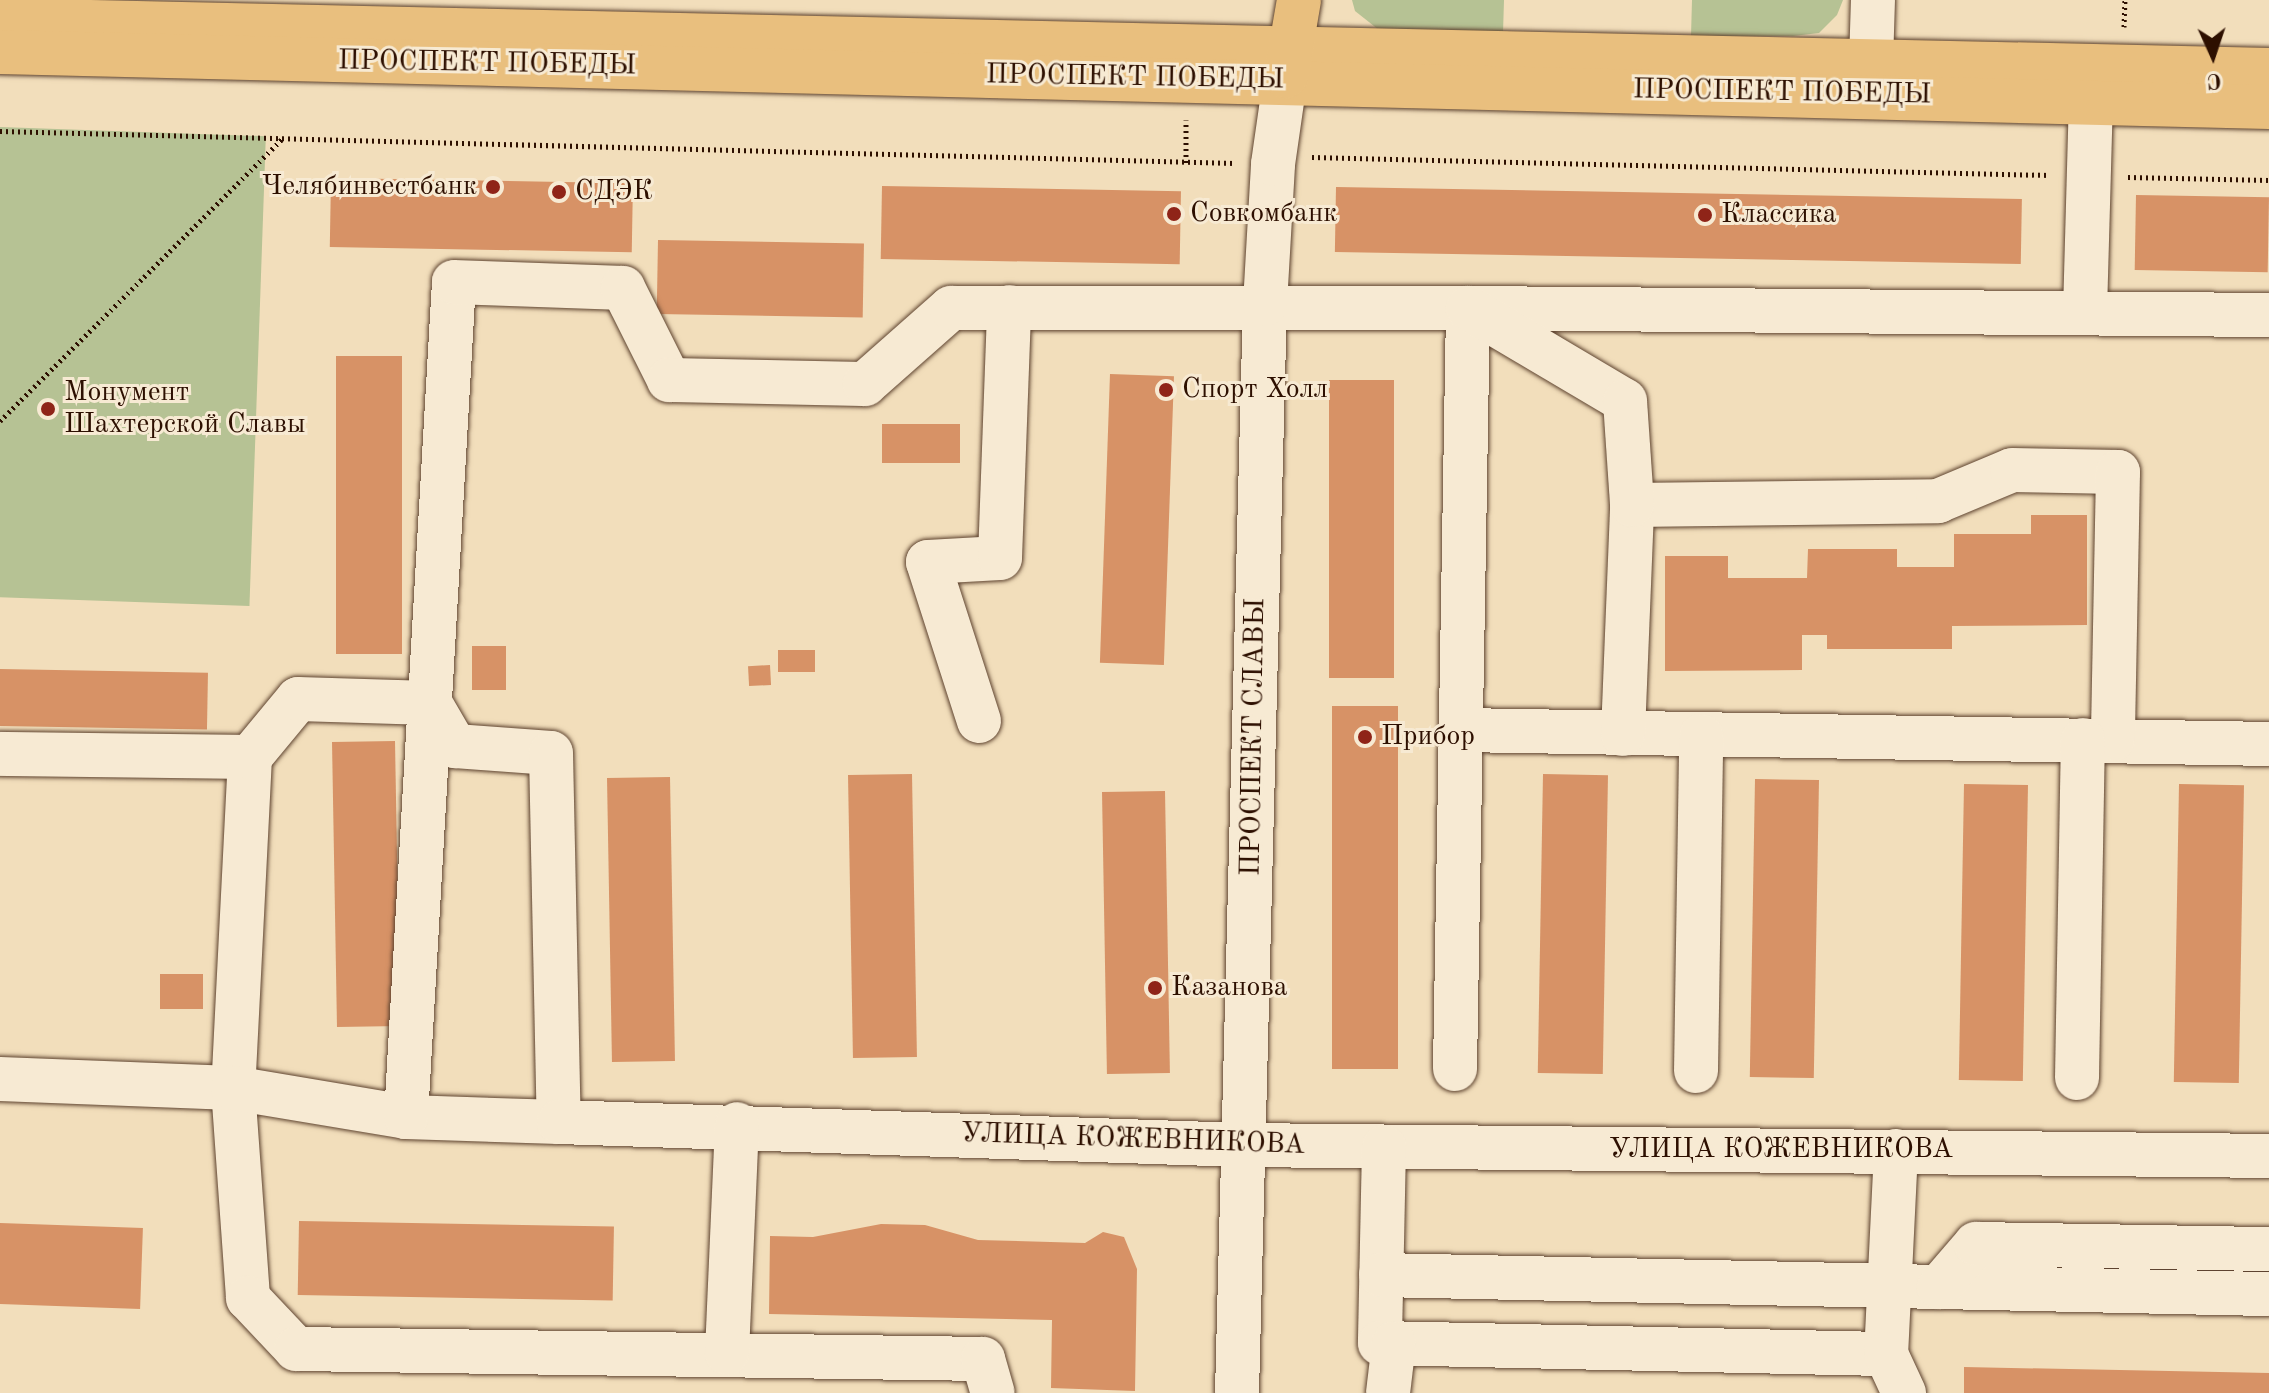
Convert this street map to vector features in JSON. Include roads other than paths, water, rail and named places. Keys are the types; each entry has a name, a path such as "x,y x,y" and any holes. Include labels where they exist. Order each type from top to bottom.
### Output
{"main road":[{"name":"ПРОСПЕКТ СЛАВЫ","path":"1288,65 1299,0"},
{"name":"ПРОСПЕКТ ПОБЕДЫ","path":"0,20 1288,65 1870,79 2269,70"},
{"name":"ПРОСПЕКТ ПОБЕДЫ","path":"0,52 1288,65"},
{"name":"ПРОСПЕКТ ПОБЕДЫ","path":"1870,79 2091,101 2269,107"}],"street":[{"path":"1870,79 1873,0"},
{"name":"ПРОСПЕКТ СЛАВЫ","path":"1237,1393 1265,304 1273,164 1288,65"},
{"path":"2085,312 2091,101"},
{"path":"406,1117 454,282 623,288 669,380 865,384 951,308 1265,304 2269,315"},
{"path":"979,721 928,562 1000,558 1009,307"},
{"path":"1468,308 1625,401 1632,505 1623,734"},
{"path":"1455,1069 1468,308"},
{"path":"1632,505 1938,501 2012,470 2118,472 2077,1078"},
{"path":"430,703 298,699 250,757 233,1088 248,1298 296,1349 983,1359 993,1393"},
{"path":"430,703 455,746 551,753 559,1122"},
{"path":"1461,730 2269,744"},
{"path":"1696,1071 1701,736"},
{"path":"0,754 250,757"},
{"name":"УЛИЦА КОЖЕВНИКОВА","path":"0,1079 233,1088 406,1117 737,1124 1243,1145 2269,1156"},
{"path":"727,1353 737,1124"},
{"path":"1384,1147 1380,1343 1886,1354"},
{"path":"1896,1151 1886,1354 1904,1393"},
{"path":"1939,1287 1976,1244 2269,1249"},
{"path":"1381,1275 2269,1294"},
{"path":"1388,1393 1394,1343"}],"place":[{"name":"Челябинвестбанк","path":"493,187"},
{"name":"СДЭК","path":"559,192"},
{"name":"Совкомбанк","path":"1174,214"},
{"name":"Классика","path":"1705,215"},
{"name":"Спорт Холл","path":"1166,390"},
{"name":"Монумент Шахтерской Славы","path":"48,409"},
{"name":"Прибор","path":"1365,737"},
{"name":"Казанова","path":"1155,988"}]}
